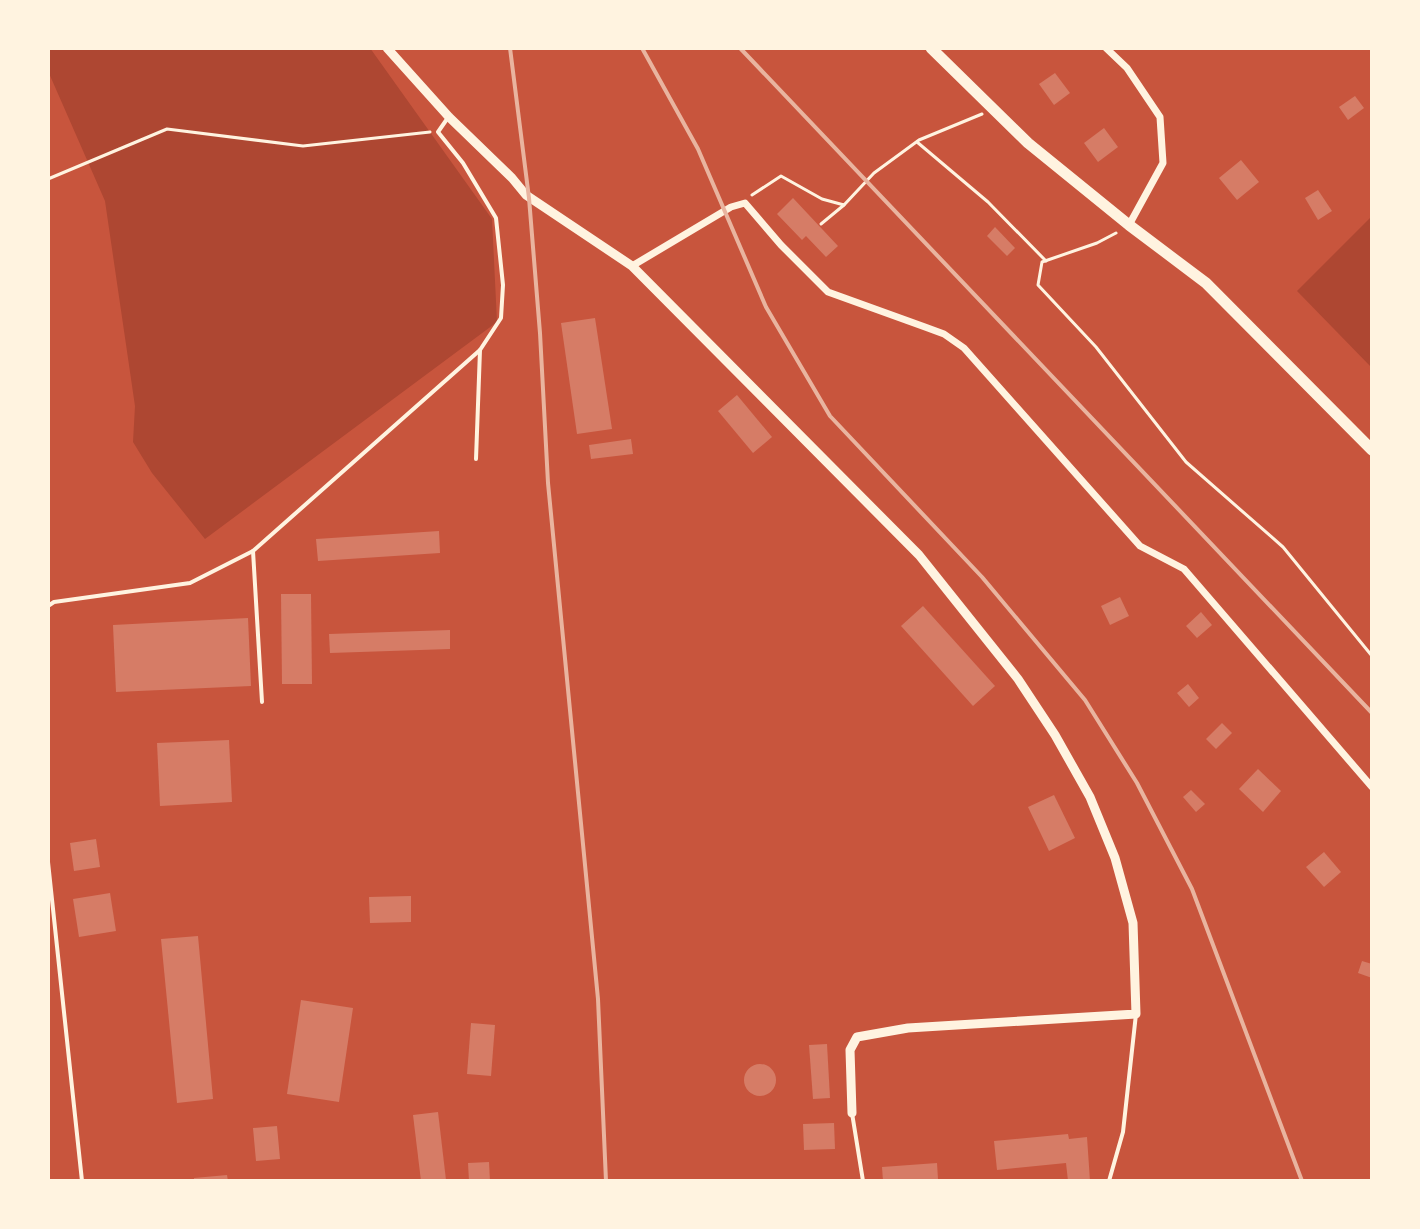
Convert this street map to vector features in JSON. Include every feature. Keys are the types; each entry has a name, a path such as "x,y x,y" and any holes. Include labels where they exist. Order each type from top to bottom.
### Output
{"main road":[{"path":"931,48 1028,143 1206,283 1372,450"}],"street":[{"path":"387,48 449,117 529,198 632,266 919,555 1018,679 1090,797 1115,858 1133,923 1136,1014 908,1028 857,1037 850,1050 852,1113"},
{"path":"1106,48 1127,68 1160,117 1163,163 1129,225"},
{"path":"632,266 739,203 749,206 781,245 828,292 944,334 964,348 1140,546 1184,569 1372,787"}],"lane":[{"path":"48,606 54,602 114,592 190,583 253,551 480,350 501,318 503,285 496,218 463,163 438,132 449,117"},
{"path":"476,459 480,350"},
{"path":"253,551 262,702"},
{"path":"48,862 82,1181"},
{"path":"1109,1181 1123,1132 1136,1014"},
{"path":"852,1113 863,1181"}],"path":[{"path":"821,224 874,173 917,142 982,114"},
{"path":"48,179 167,129 303,146 438,132"},
{"path":"917,142 988,202 1046,261"},
{"path":"739,203 781,176 822,199 844,205"},
{"path":"1129,225 1097,243 1042,262 1038,285 1096,347 1186,462 1283,547 1372,656"}],"shaded area":[{"path":"48,48 370,48 492,219 497,322 205,539 152,473 133,442 135,406 105,201 48,71"},
{"path":"1372,216 1372,368 1297,291"}],"building":[{"path":"1055,73 1070,93 1054,105 1039,84"},
{"path":"1355,96 1364,108 1348,120 1339,107"},
{"path":"1104,128 1118,147 1098,162 1084,143"},
{"path":"1241,160 1259,182 1237,200 1219,178"},
{"path":"1318,190 1332,211 1318,220 1305,198"},
{"path":"793,198 838,246 826,257 806,236 802,240 777,214"},
{"path":"995,227 1015,248 1007,256 987,236"},
{"path":"595,318 612,429 577,434 561,323"},
{"path":"737,395 772,437 753,453 718,411"},
{"path":"631,439 633,454 591,459 589,445"},
{"path":"439,531 440,553 318,561 316,539"},
{"path":"281,594 311,594 312,684 282,684"},
{"path":"1120,597 1129,616 1110,625 1101,606"},
{"path":"923,606 995,686 973,706 901,626"},
{"path":"1201,612 1212,625 1197,638 1186,626"},
{"path":"248,618 251,686 116,692 113,625"},
{"path":"450,630 450,649 330,653 329,634"},
{"path":"1188,684 1199,698 1189,707 1177,693"},
{"path":"1222,723 1232,733 1216,749 1206,739"},
{"path":"229,740 232,802 160,806 157,743"},
{"path":"1258,769 1281,791 1263,812 1239,789"},
{"path":"1191,790 1205,804 1196,812 1183,797"},
{"path":"1054,795 1075,838 1049,851 1028,807"},
{"path":"96,839 100,867 74,871 70,843"},
{"path":"1324,852 1341,872 1324,887 1306,867"},
{"path":"110,893 116,931 79,937 73,899"},
{"path":"411,896 411,922 370,923 369,897"},
{"path":"198,936 213,1099 177,1103 161,939"},
{"path":"1362,961 1372,964 1372,978 1358,973"},
{"path":"301,1000 353,1008 339,1102 287,1094"},
{"path":"471,1023 495,1025 491,1076 467,1074"},
{"path":"827,1044 830,1098 813,1099 809,1045"},
{"path":"760,1064 772,1068 776,1080 772,1092 760,1096 748,1092 744,1080 748,1068"},
{"path":"438,1112 446,1180 421,1181 413,1115"},
{"path":"834,1123 835,1149 804,1150 803,1124"},
{"path":"277,1126 280,1159 256,1161 253,1128"},
{"path":"1068,1134 1069,1139 1087,1137 1090,1181 1068,1181 1066,1163 997,1170 994,1141"},
{"path":"489,1162 490,1181 469,1181 468,1163"},
{"path":"937,1163 938,1179 883,1181 882,1167"},
{"path":"227,1175 228,1181 194,1181 194,1178"}],"railway":[{"path":"510,48 529,198 548,483 598,999 606,1181"},
{"path":"642,48 698,149 766,307 830,416 982,577 1085,700 1137,783 1192,889 1302,1181"},
{"path":"740,48 1372,713"}]}
